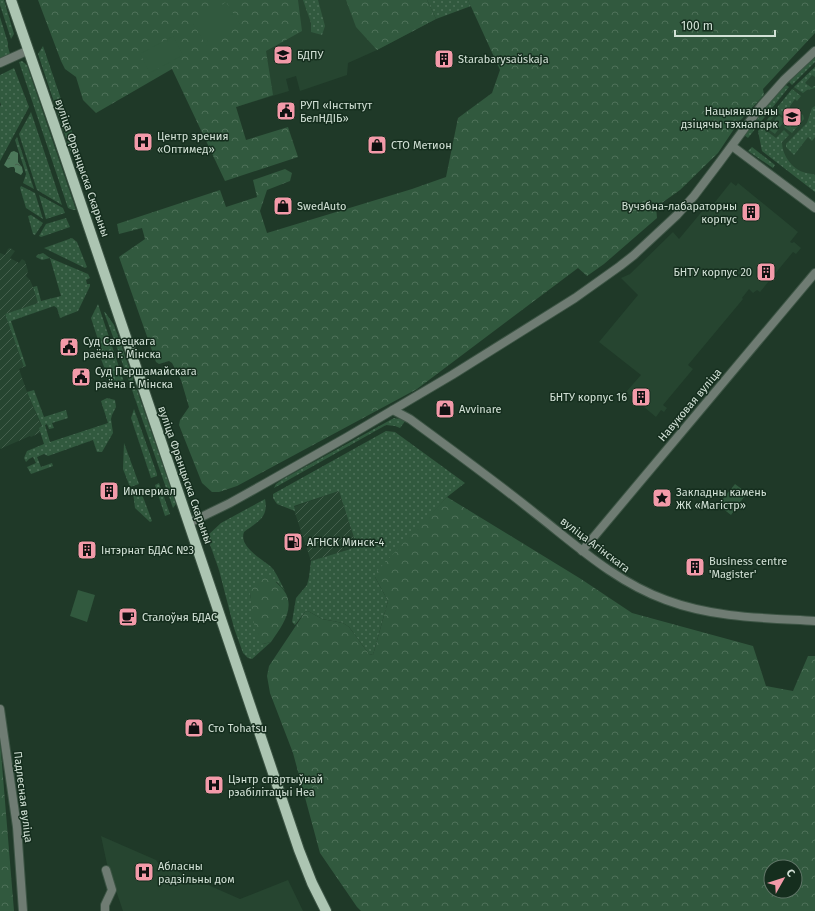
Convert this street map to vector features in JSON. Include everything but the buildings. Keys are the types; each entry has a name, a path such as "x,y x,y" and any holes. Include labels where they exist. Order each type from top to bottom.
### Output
{"main road":[{"name":"вуліца Францыска Скарыны","path":"11,0 300,850 312,883 326,911"}],"street":[{"path":"0,63 29,50"},
{"path":"188,523 257,488 452,375 575,298 630,259 663,229 686,205 772,93 815,52"},
{"path":"732,146 815,208"},
{"name":"Навуковая вуліца","path":"582,551 815,273"},
{"name":"вуліца Агінскага","path":"393,410 410,419 535,512 582,551 625,581 653,595 699,610 738,616 815,620"},
{"name":"Падлесная вуліца","path":"0,709 17,827 23,911"},
{"path":"105,911 105,905 112,890 106,870"}],"shaded area":[{"name":"БДПУ","path":"175,0 427,0 436,19 377,50 348,63 347,75 300,91 296,76 286,79 289,91 236,107"},
{"name":"Нацыянальны дзіцячы тэхнапарк","path":"815,67 815,187 763,148 761,129 793,88"},
{"path":"731,182 736,186 738,183 798,232 790,242 794,242 801,248 796,254 793,252 760,292 757,290 753,293 749,289 742,298 743,299 688,365 693,369 663,405 667,408 664,412 661,410 656,417 626,392 641,375 599,342 638,295 621,278 630,274 673,232 679,239 704,209 707,212"},
{"path":"10,248 15,251 10,258 19,263 22,259 25,261 28,271 26,276 30,280 38,303 5,314 24,367 19,369 42,427 41,432 0,449 0,253 5,255"},
{"path":"339,491 357,547 311,561 293,507"},
{"name":"Абласны радзільны дом","path":"101,836 240,899 288,880 303,911 123,911 107,864"}],"green space":[{"path":"0,0 4,0 14,34 11,39 0,5"},
{"path":"38,0 298,0 302,31 266,51 273,95 236,107 246,140 288,127 298,157 225,181 172,69 96,113 83,100 76,77 65,69"},
{"path":"303,0 318,0 325,26 322,35 311,32 311,23"},
{"path":"346,0 427,0 436,19 377,50 356,27"},
{"path":"427,0 468,0 471,6 436,19"},
{"path":"468,0 815,0 815,33 763,89 764,95 738,123 718,153 680,190 656,207 657,218 604,264 587,276 578,268 417,389 237,486 219,492 212,492 202,483 179,425 180,420 189,407 181,380 172,363 169,361 159,364 156,362 119,257 145,239 142,228 119,234 117,224 220,190 226,207 257,197 253,180 285,169 292,173 290,181 267,190 260,211 267,233 412,189 446,177 458,118 492,93 500,70"},
{"path":"226,2 240,24 207,46 193,24"},
{"path":"0,17 10,54 0,58"},
{"path":"173,36 183,55 150,73 140,54"},
{"path":"43,46 86,173 84,174 70,150 38,54"},
{"path":"815,56 815,62 792,85 789,82"},
{"path":"22,61 27,65 76,210 68,208 19,62"},
{"path":"815,67 815,77 812,75 805,83 812,88 815,86 815,88 807,90 803,93 794,87"},
{"path":"14,68 29,107 0,161 0,75"},
{"path":"786,85 789,87 748,138 744,135 766,105"},
{"path":"792,89 801,96 797,101 795,99 790,106 790,114 793,116 800,114 803,115 804,119 792,133 784,127 789,121 777,112 764,129 776,138 784,130 789,135 782,142 785,156 791,164 799,170 804,173 815,175 815,192 762,151 758,131"},
{"path":"815,106 815,137 812,141 808,137 794,155 786,147 786,144 807,123 812,108"},
{"path":"31,112 62,205 37,190 19,134"},
{"path":"778,115 785,120 775,134 768,129"},
{"path":"17,137 34,189 23,183 26,174 15,140"},
{"path":"752,147 775,165 773,168 748,151"},
{"path":"21,186 35,193 43,219 26,208 20,188"},
{"path":"39,195 63,208 65,213 46,219"},
{"path":"31,215 43,223 35,235 33,234 28,216"},
{"path":"66,218 70,227 41,237 39,236 46,224"},
{"path":"72,238 77,242 87,267 85,268 44,248"},
{"path":"43,253 50,258 42,260 36,257 37,255"},
{"path":"50,258 88,274 90,278 86,280 87,284 90,284 90,286 78,311 60,318 57,308 54,306 11,321 26,366 24,367 5,314 38,303 33,287 37,286 41,301 61,296"},
{"path":"98,304 125,385 115,388 111,385 101,359 100,346 91,318"},
{"path":"104,312 114,325 133,378 133,381 130,384"},
{"path":"34,390 44,417 66,410 68,418 52,423 54,428 49,429 47,424 45,425 50,442 108,423 101,401 107,398 115,400 116,407 111,419 113,433 102,452 97,452 93,440 48,456 44,454 37,457 41,467 52,463 53,466 31,474 27,467 36,463 33,457 26,462 24,458 27,451 44,444 39,428 42,426 27,392"},
{"path":"132,390 137,390 176,504 173,508"},
{"path":"134,409 157,474 157,476 151,478 131,418"},
{"path":"394,418 406,420 400,428 386,425 274,488 276,484 283,479"},
{"path":"386,431 395,432 465,483 447,497 375,577 388,601 373,655 369,654 349,627 343,623 322,619 308,611 305,612 295,625 292,622 296,598 307,585 311,561 357,547 339,491 294,506 295,511 277,504 273,498 273,494"},
{"path":"124,443 139,484 130,487 123,469"},
{"path":"159,483 170,514 165,516 155,485"},
{"path":"735,484 747,493 731,515 718,505"},
{"path":"140,489 152,521 150,522 135,508 133,492"},
{"path":"447,497 581,579 632,613 753,646 766,686 793,691 808,656 815,656 815,911 361,911 320,853 293,753 270,693 267,676 269,666 305,612 308,611 322,619 343,623 349,627 369,654 373,655 388,601 375,577 375,573"},
{"path":"265,499 266,505 264,515 244,532 243,538 248,548 273,569 285,591 277,582 250,593 256,629 263,644 271,642 252,659 248,658 243,653 234,628 219,570 207,536 221,523"},
{"path":"266,576 276,582 286,594 288,608 284,622 271,642 263,644 255,628 250,593 256,583"},
{"path":"78,590 95,595 87,622 70,616"},
{"path":"0,740 13,899 14,911 0,911"}],"water":[{"path":"14,151 18,153 18,162 22,167 23,172 21,175 15,172 14,167 8,168 4,165 11,152"}],"place":[{"name":"БДПУ","path":"283,55"},
{"name":"Starabarysaŭskaja","path":"444,59"},
{"name":"РУП «Інстытут БелНДІБ»","path":"286,111"},
{"name":"Нацыянальны дзіцячы тэхнапарк","path":"792,117"},
{"name":"Центр зрения «Оптимед»","path":"143,142"},
{"name":"СТО Метион","path":"377,145"},
{"name":"SwedAuto","path":"283,206"},
{"name":"Вучэбна-лабараторны корпус","path":"751,212"},
{"name":"БНТУ корпус 20","path":"766,272"},
{"name":"Суд Савецкага раёна г. Мінска","path":"69,347"},
{"name":"Суд Першамайскага раёна г. Мінска","path":"81,377"},
{"name":"БНТУ корпус 16","path":"641,397"},
{"name":"Avvinare","path":"445,409"},
{"name":"Империал","path":"109,491"},
{"name":"Закладны камень ЖК «Магістр»","path":"662,498"},
{"name":"АГНСК Минск-4","path":"293,542"},
{"name":"Інтэрнат БДАС №3","path":"87,550"},
{"name":"Business centre 'Magister'","path":"695,567"},
{"name":"Сталоўня БДАС","path":"128,617"},
{"name":"Сто Tohatsu","path":"194,728"},
{"name":"Цэнтр спартыўнай рэабілітацыі Неа","path":"214,785"},
{"name":"Абласны радзільны дом","path":"144,872"}]}
